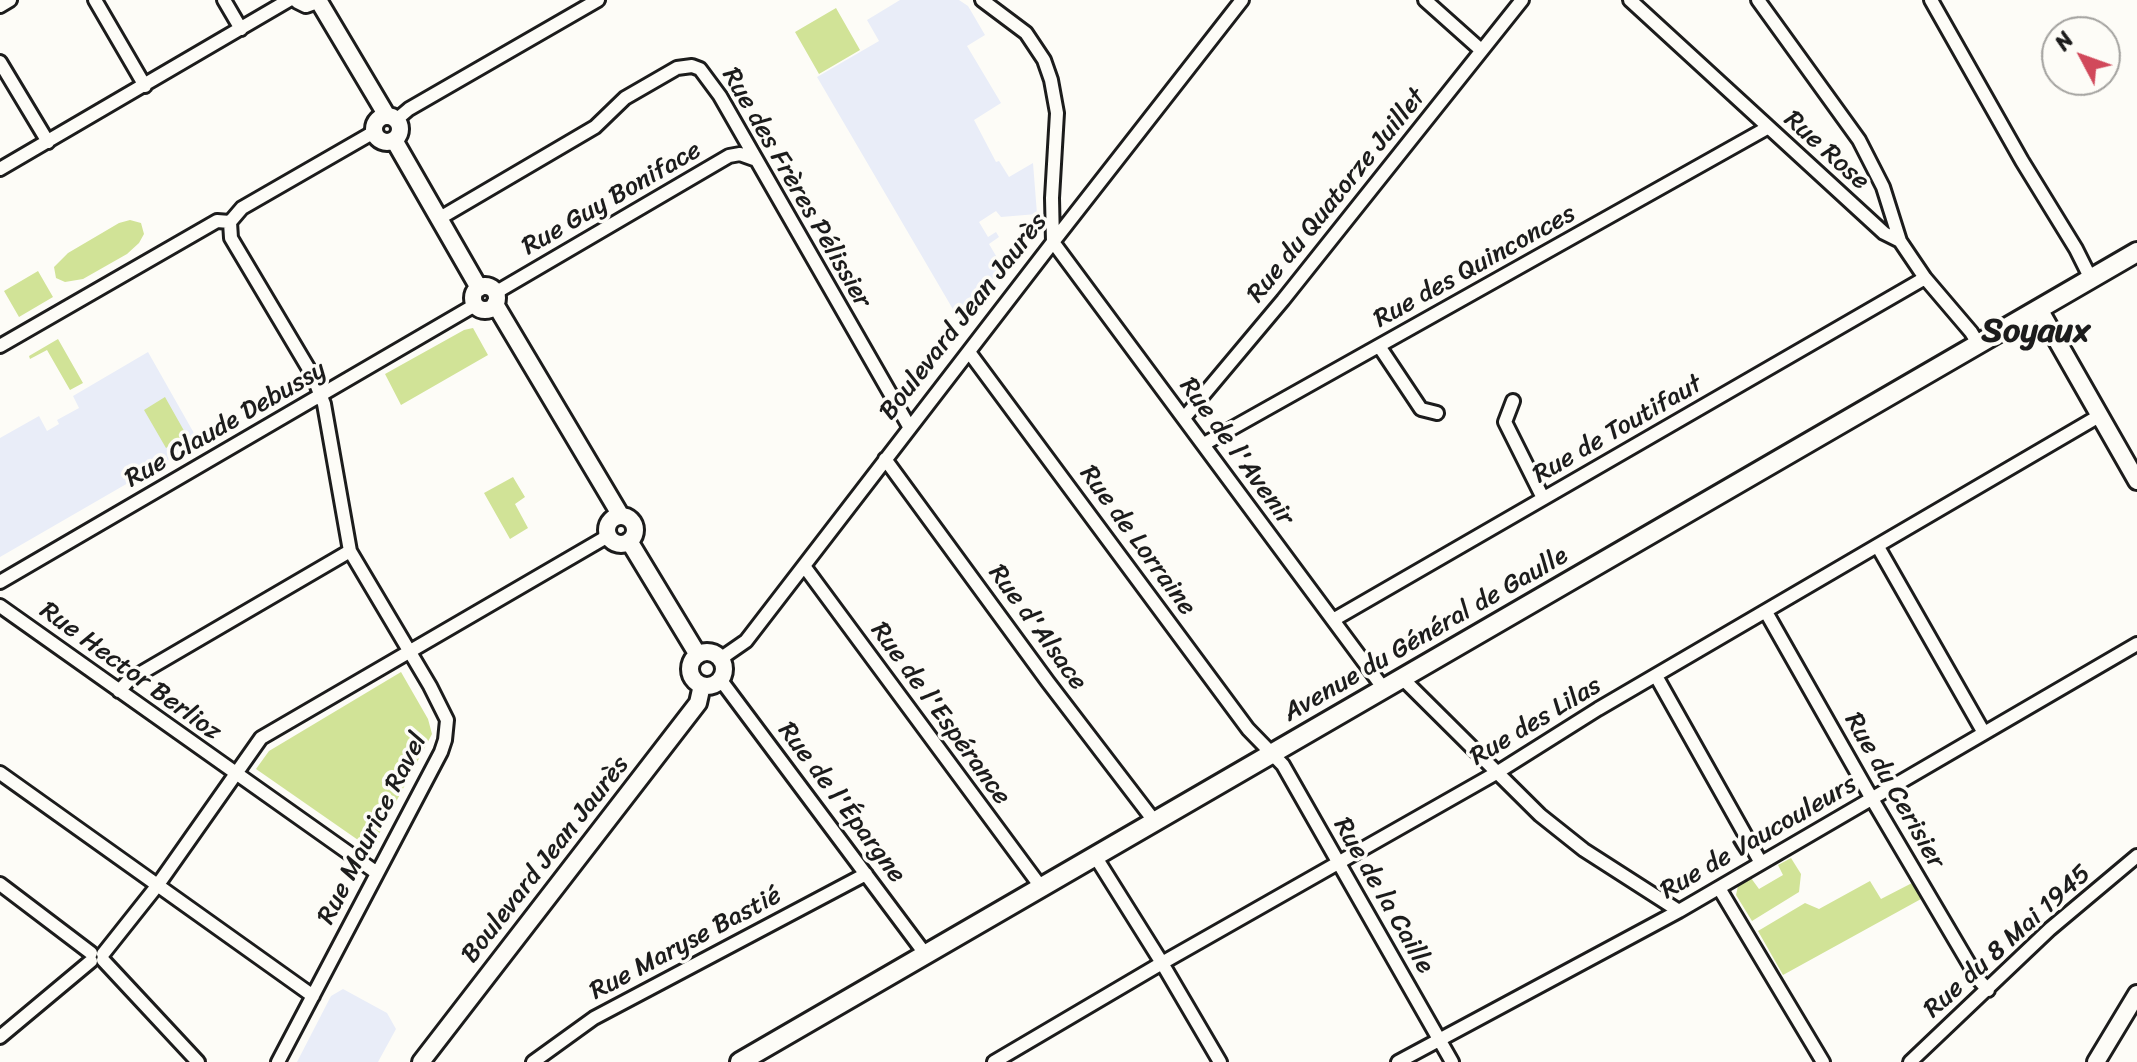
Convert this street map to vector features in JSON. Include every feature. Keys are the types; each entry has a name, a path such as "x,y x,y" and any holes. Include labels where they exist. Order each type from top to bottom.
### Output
{"main road":[{"name":"Avenue du Général de Gaulle","path":"740,1062 2137,252"}],"street":[{"path":"0,6 10,0"},
{"path":"95,0 145,86"},
{"path":"224,0 241,29"},
{"path":"0,169 289,0"},
{"path":"0,346 217,221 230,222 242,208 384,122 598,0"},
{"path":"982,0 1026,33 1044,60 1051,80 1057,113 1053,242"},
{"name":"Boulevard Jean Jaurès","path":"720,659 746,641 1242,0"},
{"path":"1425,0 1481,50"},
{"name":"Rue du Quatorze Juillet","path":"1184,418 1274,312 1522,0"},
{"name":"Rue Rose","path":"1630,0 1884,233 1900,241 1925,278 1979,345"},
{"path":"1642,11 1651,0"},
{"path":"1758,0 1859,140 1883,187 1900,241"},
{"path":"1931,0 2091,279"},
{"path":"0,1037 97,957 157,886 261,738 613,524 628,518 634,525 634,534 629,541 617,544 613,524 440,218 394,140 382,141 384,122 311,1"},
{"path":"0,62 48,142"},
{"name":"Rue des Frères Pélissier","path":"440,218 595,127 625,98 684,66 700,69 710,80 910,428"},
{"name":"Rue des Quinconces","path":"1204,444 1767,128"},
{"name":"Rue Guy Boniface","path":"486,300 729,156 740,154 754,159"},
{"name":"Rue Maurice Ravel","path":"230,222 231,238 321,395 350,551 447,720 441,752 278,1062"},
{"name":"Rue de l'Avenir","path":"1053,242 1384,689"},
{"name":"Rue de Toutifaut","path":"1333,620 1925,278"},
{"name":"Rue Claude Debussy","path":"0,582 486,300"},
{"path":"2039,309 2137,481"},
{"path":"1379,346 1421,409 1437,413"},
{"name":"Rue de Lorraine","path":"969,352 1248,729 1272,755"},
{"path":"1513,401 1505,422 1543,498"},
{"name":"Rue des Lilas","path":"994,1062 1498,772 2099,416"},
{"name":"Rue d'Alsace","path":"885,459 1155,822"},
{"path":"629,541 698,655"},
{"path":"1878,547 1984,733"},
{"path":"119,691 129,680 350,551"},
{"name":"Rue de l'Espérance","path":"804,566 1041,887"},
{"name":"Rue Hector Berlioz","path":"0,606 377,873"},
{"name":"Rue du Cerisier","path":"1766,612 1872,799 1978,979 1988,990"},
{"name":"Rue de Vaucouleurs","path":"1398,1062 1679,911 2137,644"},
{"path":"713,653 720,659 723,670 720,679 712,685 702,685 693,679 690,668 698,655 713,653"},
{"path":"1656,676 1761,863"},
{"name":"Rue de l'Épargne","path":"720,679 926,955"},
{"path":"1403,679 1540,815 1584,850 1679,911"},
{"name":"Boulevard Jean Jaurès","path":"421,1062 698,703 702,685"},
{"name":"Rue de la Caille","path":"1272,755 1283,765 1452,1062"},
{"path":"0,773 313,996"},
{"path":"1095,856 1220,1062"},
{"name":"Rue du 8 Mai 1945","path":"1910,1062 2050,929 2137,856"},
{"name":"Rue Maryse Bastié","path":"533,1062 594,1018 866,874"},
{"path":"0,884 97,957 198,1062"},
{"path":"1719,888 1823,1062"},
{"path":"2096,1062 2137,994"}],"shaded area":[{"path":"900,0 959,0 968,6 985,35 967,46 1001,103 974,120 996,162 999,161 1009,177 1033,163 1037,214 1001,217 996,211 979,222 988,237 996,232 999,237 989,244 1002,266 961,323 817,77 879,41 867,20"},
{"path":"148,352 199,442 0,557 0,438 39,416 47,431 59,424 57,420 79,408 73,396"},
{"path":"343,989 387,1013 396,1029 378,1062 297,1062 331,996"}],"green space":[{"path":"836,8 860,50 819,74 795,32"},
{"path":"130,220 141,223 144,234 127,254 83,279 65,282 56,278 54,267 68,253 119,223"},
{"path":"38,271 53,297 19,317 4,291"},
{"path":"473,328 488,355 401,405 385,374"},
{"path":"58,339 83,383 70,390 47,350 30,359 29,356"},
{"path":"165,397 187,436 166,448 144,410"},
{"path":"513,477 525,497 515,504 528,528 510,539 484,493"},
{"path":"401,672 428,719 432,734 371,849 256,769 269,751"},
{"path":"1791,858 1801,874 1799,892 1752,921 1736,895 1738,886 1751,878 1759,889 1783,875 1778,865"},
{"path":"1870,881 1881,899 1912,883 1921,899 1783,975 1758,931 1805,903 1819,909"}],"district":[{"name":"Soyaux","path":"2036,332"}]}
